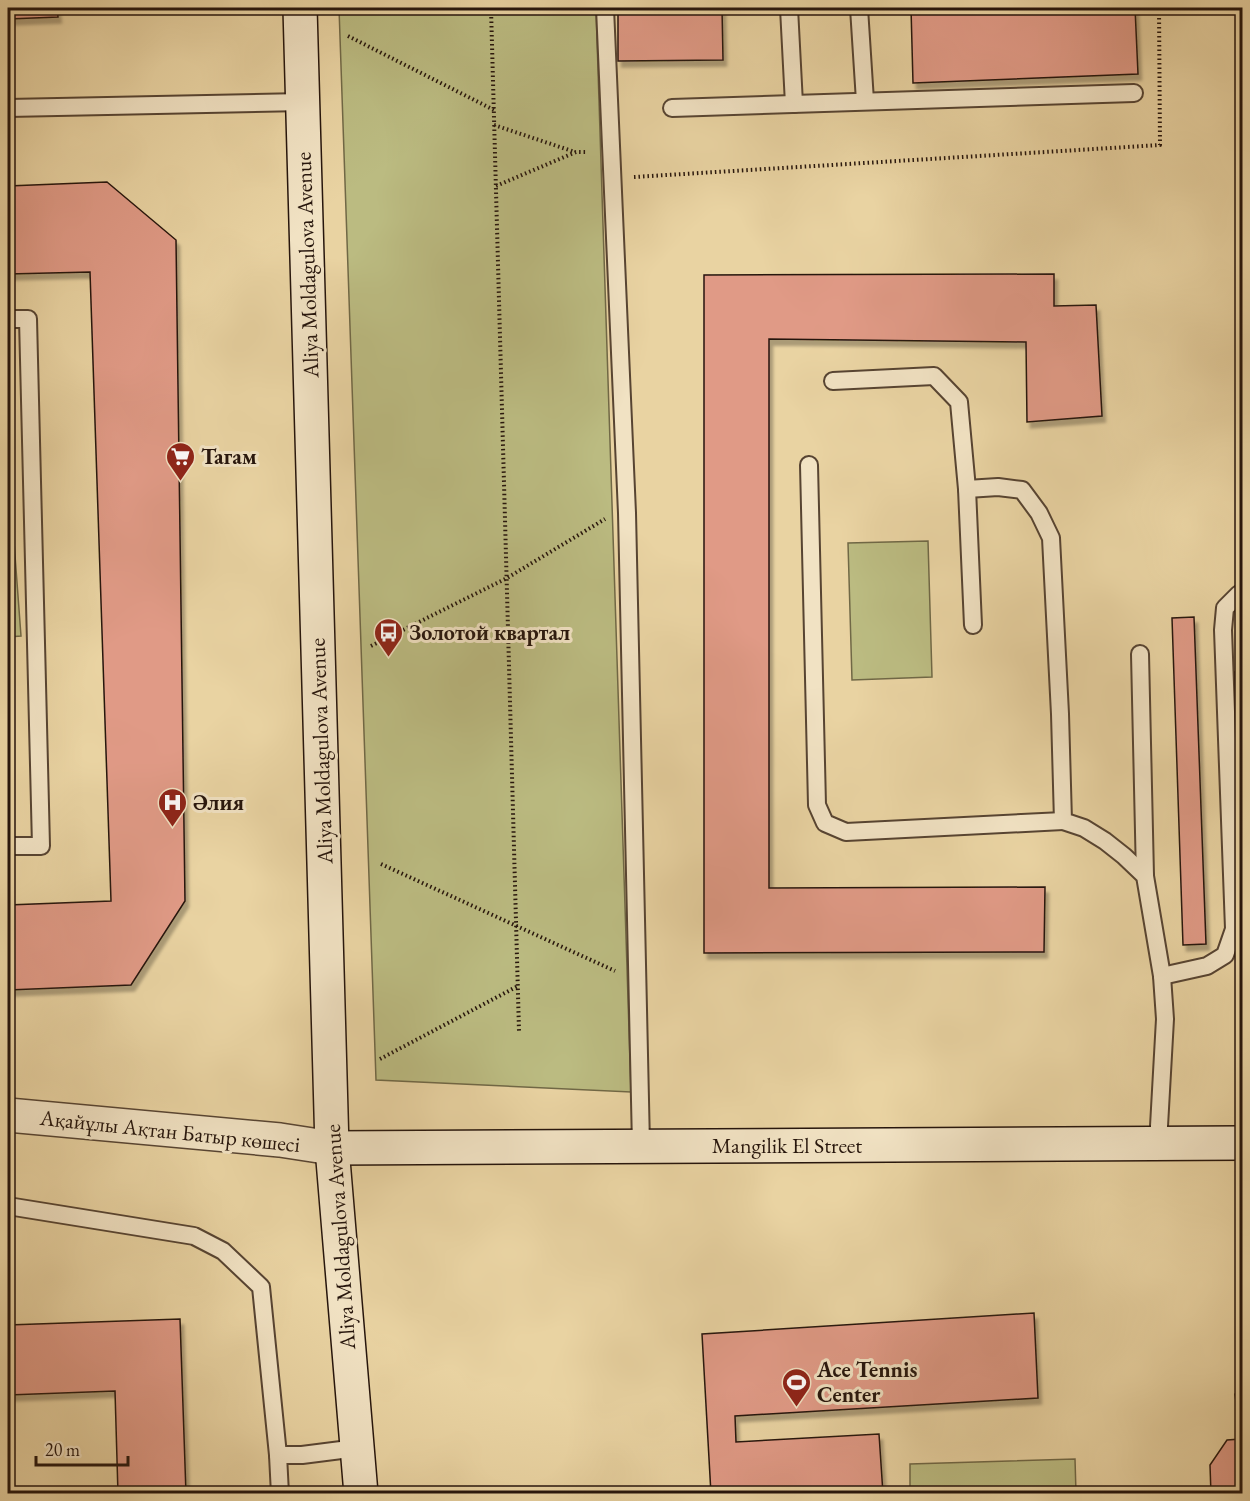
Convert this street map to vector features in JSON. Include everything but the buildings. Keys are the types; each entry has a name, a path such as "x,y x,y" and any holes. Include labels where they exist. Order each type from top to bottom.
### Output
{"main road":[{"name":"Aliya Moldagulova Avenue","path":"300,8 332,1148 361,1494"},
{"name":"Ақайұлы Ақтан Батыр көшесі","path":"8,1115 280,1140 332,1148"},
{"name":"Mangilik El Street","path":"332,1148 1242,1143"}],"lane":[{"path":"605,8 627,506 641,1145"},
{"path":"789,8 794,104"},
{"path":"860,8 865,101"},
{"path":"672,108 1134,93"},
{"path":"8,108 303,102"},
{"path":"8,319 28,319 41,846 8,846"},
{"path":"833,381 934,376 959,402 967,489 973,626"},
{"path":"808,465 817,805 825,823 846,832 1063,821 1084,828 1105,841 1144,876"},
{"path":"967,489 998,487 1022,490 1039,513 1051,538 1063,821"},
{"path":"1162,976 1207,966 1225,955 1234,929 1223,630 1225,608 1239,594 1242,594"},
{"path":"1140,654 1144,876 1162,976 1165,1019 1158,1144"},
{"path":"8,1206 194,1236 223,1251 261,1287 280,1494"},
{"path":"278,1455 302,1455 357,1448"}],"path":[{"path":"491,8 519,1031"},
{"path":"612,178 1160,145 1159,8"},
{"path":"348,36 494,110"},
{"path":"494,125 576,152"},
{"path":"496,186 576,152 611,150"},
{"path":"371,646 507,578 627,506"},
{"path":"381,864 637,981"},
{"path":"380,1059 518,986"}],"green space":[{"path":"339,8 596,8 631,1092 376,1080"},
{"path":"928,541 932,677 852,680 848,543"},
{"path":"14,542 21,636 8,637 8,543"},
{"path":"1075,1459 1076,1493 910,1493 910,1464"}],"place":[{"name":"Тагам","path":"180,482"},
{"name":"Золотой квартал","path":"388,658"},
{"name":"Әлия","path":"172,828"},
{"name":"Ace Tennis Center","path":"796,1408"}]}
